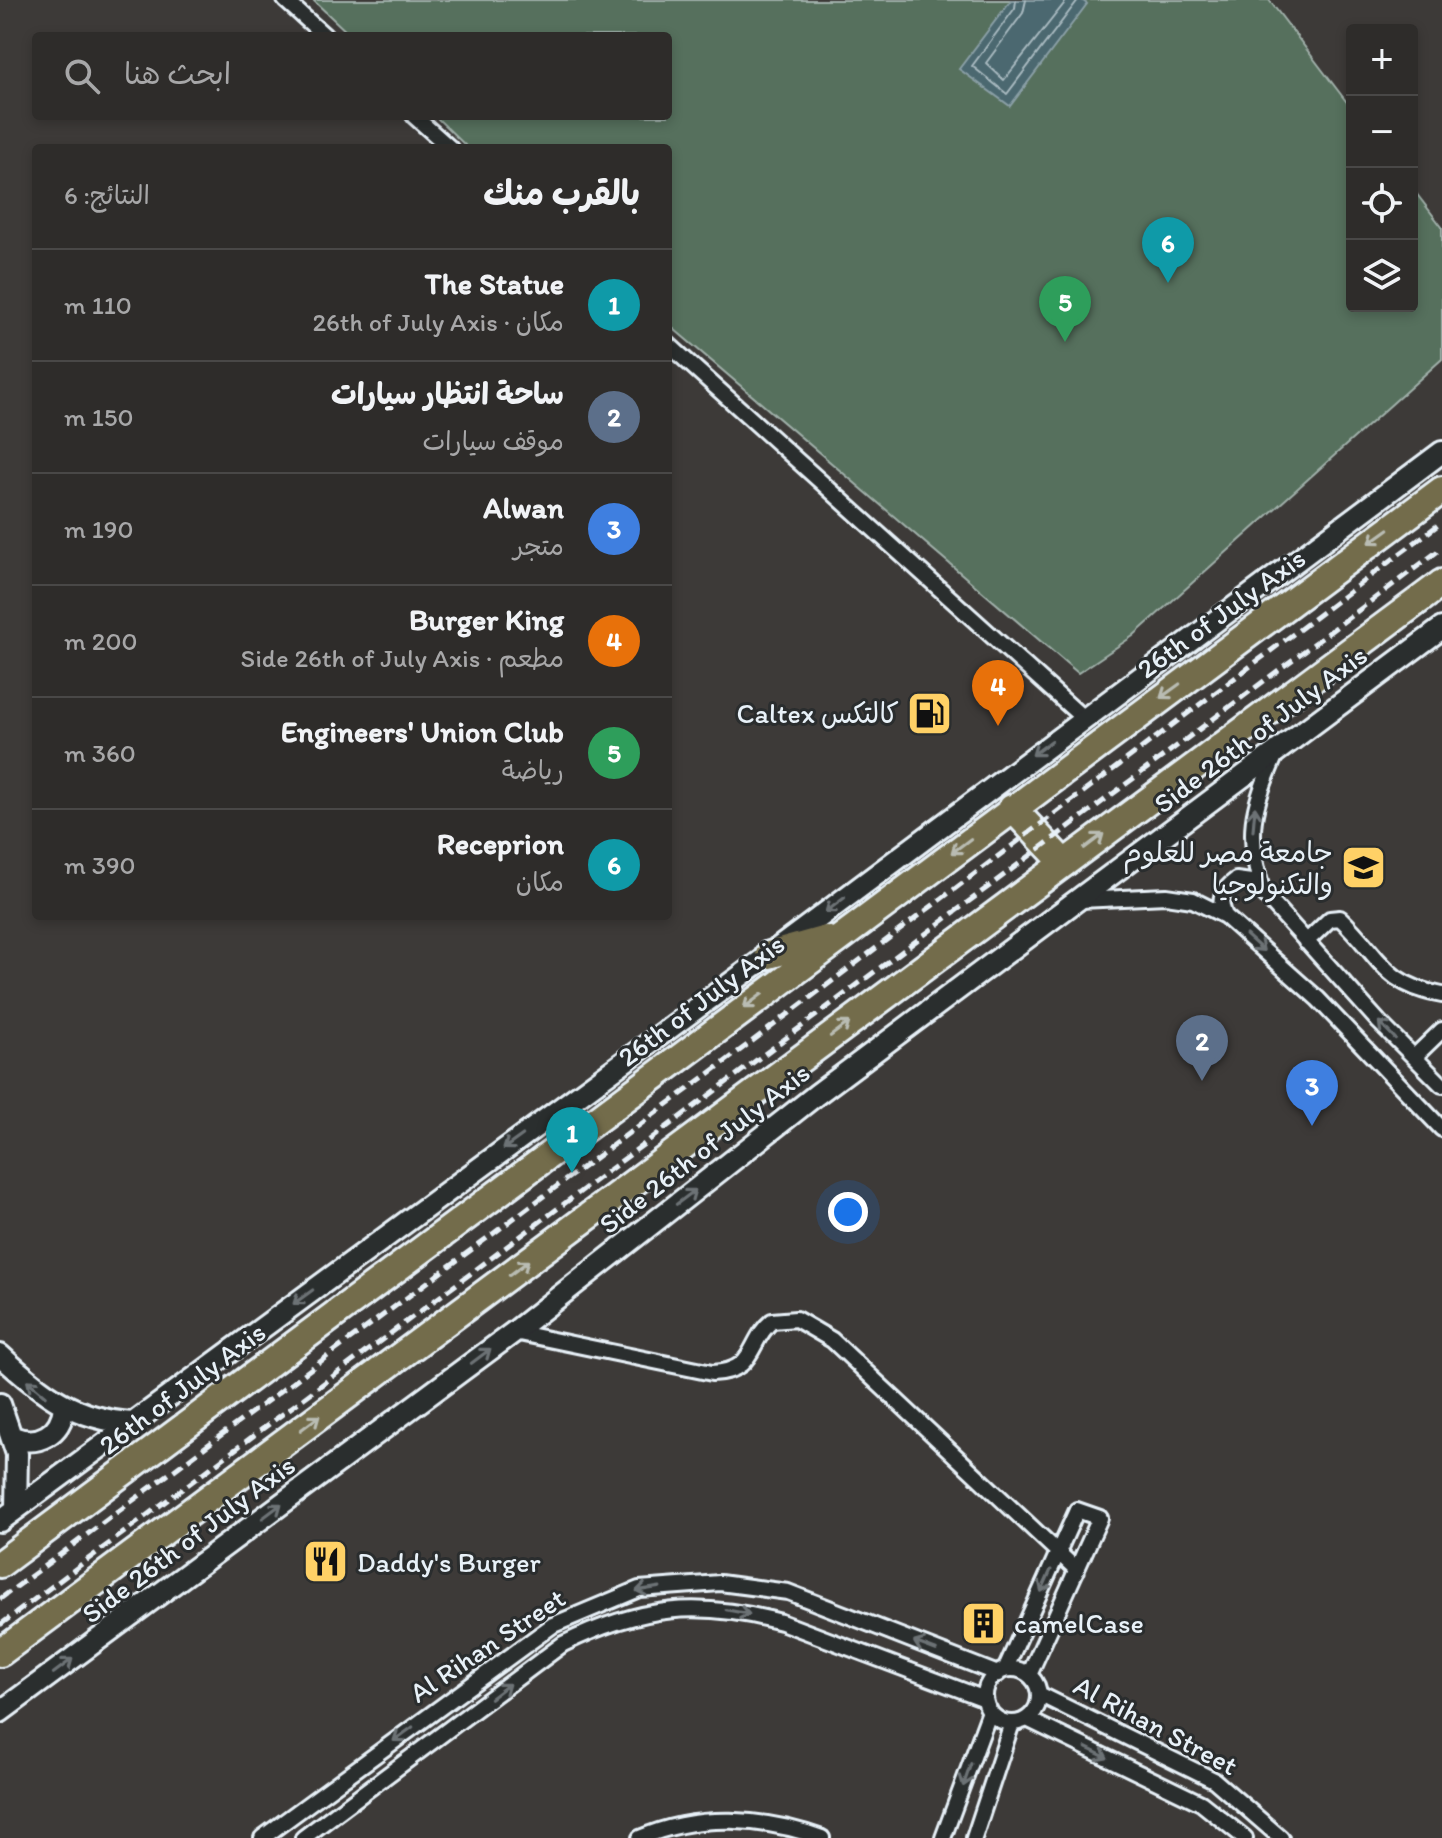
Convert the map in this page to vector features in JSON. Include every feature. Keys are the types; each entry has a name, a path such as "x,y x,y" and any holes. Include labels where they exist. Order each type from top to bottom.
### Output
{"highway":[{"name":"26th of July Axis","path":"0,1564 1442,490"},
{"path":"0,1653 1442,583"},
{"path":"1012,808 1064,863"},
{"path":"769,955 841,935"}],"main road":[{"path":"8,1515 769,955 1442,452"},
{"name":"Side 26th of July Axis","path":"0,1712 514,1332 816,1095 1442,628"},
{"path":"0,1355 39,1392 64,1407 91,1417 133,1423"},
{"path":"0,1404 13,1437 19,1473 8,1515"},
{"path":"13,1437 36,1441 50,1435 60,1422 64,1407"}],"street":[{"path":"285,0 321,32"},
{"path":"418,120 446,144"},
{"path":"672,348 1083,718"},
{"path":"1263,893 1256,870 1252,824 1256,801 1279,749"},
{"path":"1225,916 1220,903 1224,888 1236,880 1251,882 1442,1085"},
{"path":"1079,900 1111,895 1166,896 1193,900 1225,916 1318,999 1442,1129"},
{"path":"1306,942 1330,919 1340,918 1389,975 1416,989 1442,995"},
{"path":"1414,1057 1442,1030"},
{"path":"514,1332 712,1373 730,1371 745,1362 772,1321 796,1319 832,1340 1077,1570"},
{"path":"943,1838 988,1705 988,1685 1001,1672 1077,1510 1100,1518 1029,1675"},
{"name":"Al Rihan Street","path":"262,1838 553,1625 639,1589 720,1583 788,1592 1001,1672"},
{"path":"686,1584 686,1608"},
{"name":"Al Rihan Street","path":"303,1838 563,1644 599,1627 643,1613 719,1608 781,1622 988,1705"},
{"path":"1001,1672 1029,1675"},
{"path":"988,1705 999,1720 1012,1723 1027,1719 1037,1708 1039,1694 1029,1675"},
{"name":"Al Rihan Street","path":"1039,1694 1214,1780 1281,1838"},
{"name":"Al Rihan Street","path":"1027,1719 1201,1803 1245,1838"},
{"path":"974,1838 1012,1723"},
{"path":"640,1838 692,1823 733,1820 774,1825 822,1838"}],"green space":[{"path":"313,0 1269,0 1346,101 1346,312 1418,312 1418,196 1442,227 1442,359 1133,636 1078,673 672,327 672,144 464,144 439,120 672,120 672,32 347,32"}],"water":[{"path":"1011,0 1082,0 1087,4 1010,106 959,69"}],"railway":[{"path":"0,1599 722,1064 1442,522"},
{"path":"0,1625 1442,548"}],"place":[{"name":"Receprion","path":"1168,283"},
{"name":"Engineers' Union Club","path":"1065,342"},
{"name":"Caltex كالتكس","path":"930,713"},
{"name":"Burger King","path":"998,726"},
{"name":"جامعة مصر للعلوم والتكنولوجيا","path":"1364,868"},
{"name":"ساحة انتظار سيارات","path":"1202,1081"},
{"name":"Alwan","path":"1312,1126"},
{"name":"The Statue","path":"572,1173"},
{"name":"Daddy's Burger","path":"326,1562"},
{"name":"camelCase","path":"983,1623"}]}
